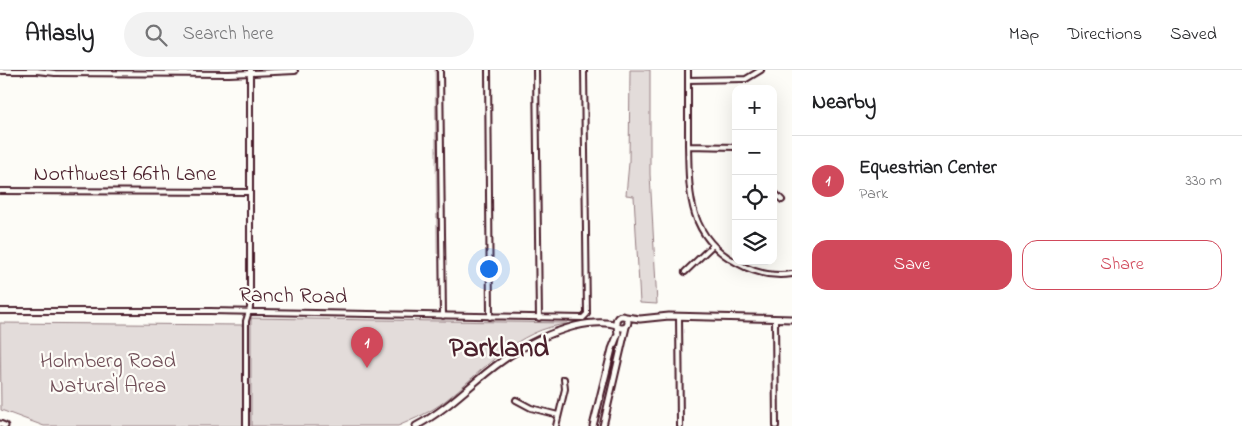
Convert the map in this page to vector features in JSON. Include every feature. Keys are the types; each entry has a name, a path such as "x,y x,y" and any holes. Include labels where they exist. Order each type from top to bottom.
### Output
{"street":[{"path":"440,70 443,316"},
{"path":"488,70 490,317"},
{"path":"536,70 538,318"},
{"name":"Ranch Road","path":"0,311 210,311 538,318 585,317 584,70"},
{"path":"688,70 688,185 693,210 698,223 713,245 724,255 745,267 772,274 792,274"},
{"path":"688,80 746,79 761,70"},
{"path":"0,71 55,73 295,71"},
{"path":"246,426 246,320 250,308 250,72"},
{"path":"688,146 732,146"},
{"name":"Northwest 66th Lane","path":"0,191 250,192"},
{"path":"777,194 782,200"},
{"path":"685,272 713,245"},
{"path":"607,323 622,316 640,319 679,316 792,319"},
{"path":"679,316 680,426"},
{"path":"603,426 629,321 626,317"},
{"path":"612,349 618,334 618,318"},
{"path":"416,426 451,404 501,361 545,336 571,327 588,324 607,323 620,328 640,319"},
{"path":"775,319 776,426"},
{"path":"593,426 615,330 613,326 607,323"},
{"path":"556,426 565,389 564,379"},
{"path":"516,400 531,408 558,415"},
{"path":"0,424 5,426"}],"green space":[{"path":"630,70 650,70 650,174 657,304 640,303 634,196 626,195 629,163"},
{"path":"251,318 568,324 550,327 517,342 440,405 398,426 251,426"},
{"name":"Holmberg Road Natural Area","path":"0,323 244,325 245,426 44,426 1,410"}],"waterway":[{"path":"436,70 438,253"}],"place":[{"name":"Equestrian Center","path":"367,368"}],"district":[{"name":"Parkland","path":"499,349"}]}
